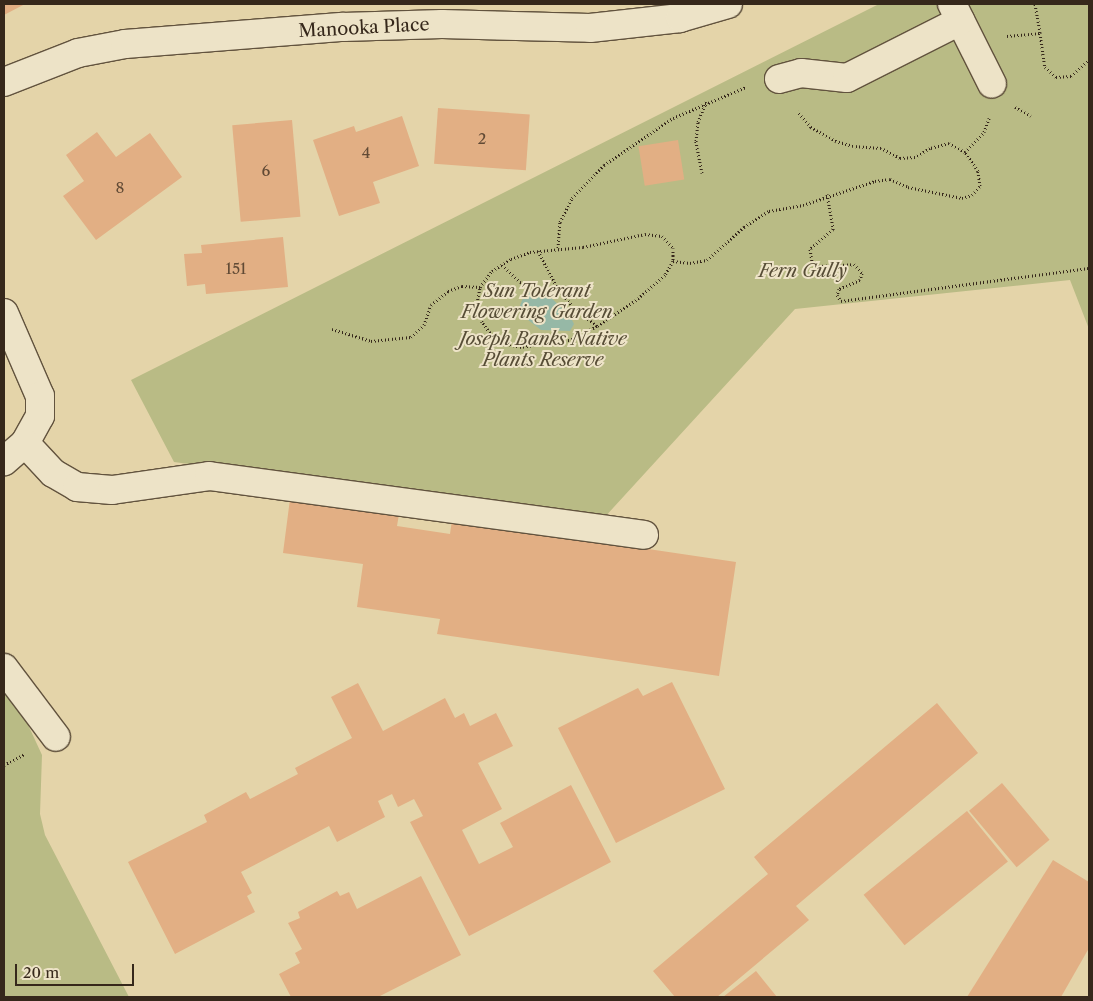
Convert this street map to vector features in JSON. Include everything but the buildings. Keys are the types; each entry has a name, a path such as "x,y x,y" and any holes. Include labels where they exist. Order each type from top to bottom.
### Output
{"street":[{"name":"Manooka Place","path":"4,82 78,53 125,44 343,27 442,24 590,28 680,18 728,4"},
{"path":"779,79 801,73 847,78 961,22 992,84"},
{"path":"4,313 32,371 40,396 40,416 25,443 4,461"},
{"path":"25,443 53,473 77,487 112,490 209,476 644,535"},
{"path":"4,668 56,737"}],"path":[{"path":"1035,4 1045,67 1056,77 1071,76 1089,60"},
{"path":"961,22 1040,33"},
{"path":"558,248 560,222 572,198 604,165 673,118 706,102 779,79 795,108 811,126 836,141 853,146 881,148 900,158 915,157 930,148 949,143 965,152 978,171 980,186 972,195 962,198 908,187 890,179 853,190 827,194 803,205 770,212 744,227 707,260 690,263 672,261"},
{"path":"702,173 696,141 698,122 706,102"},
{"path":"827,194 833,229 810,249 812,262 819,266 854,264 862,273 860,280 839,289 837,295 841,301 1089,268"},
{"path":"645,234 662,236 673,248 672,261 666,275 638,298 597,326 569,340 521,347 496,341 482,322 477,303 480,287 502,265 511,259 538,251 558,248 583,247 645,234"},
{"path":"538,251 557,287 574,308 597,326"},
{"path":"502,265 520,282 534,284"},
{"path":"332,329 370,341 411,337 424,325 431,305 448,291 462,286 480,287"}],"green space":[{"name":"Joseph Banks Native Plants Reserve","path":"879,4 1089,4 1089,329 1070,280 795,309 603,519 174,462 131,380"},
{"path":"4,691 24,716 42,755 40,814 45,835 129,997 4,997"}],"shaded area":[{"path":"542,289 570,316 574,324 570,331 541,330 523,316 519,308 525,293"}],"park label":[{"name":"Fern Gully","path":"803,271"},
{"name":"Sun Tolerant Flowering Garden","path":"537,302"}]}
